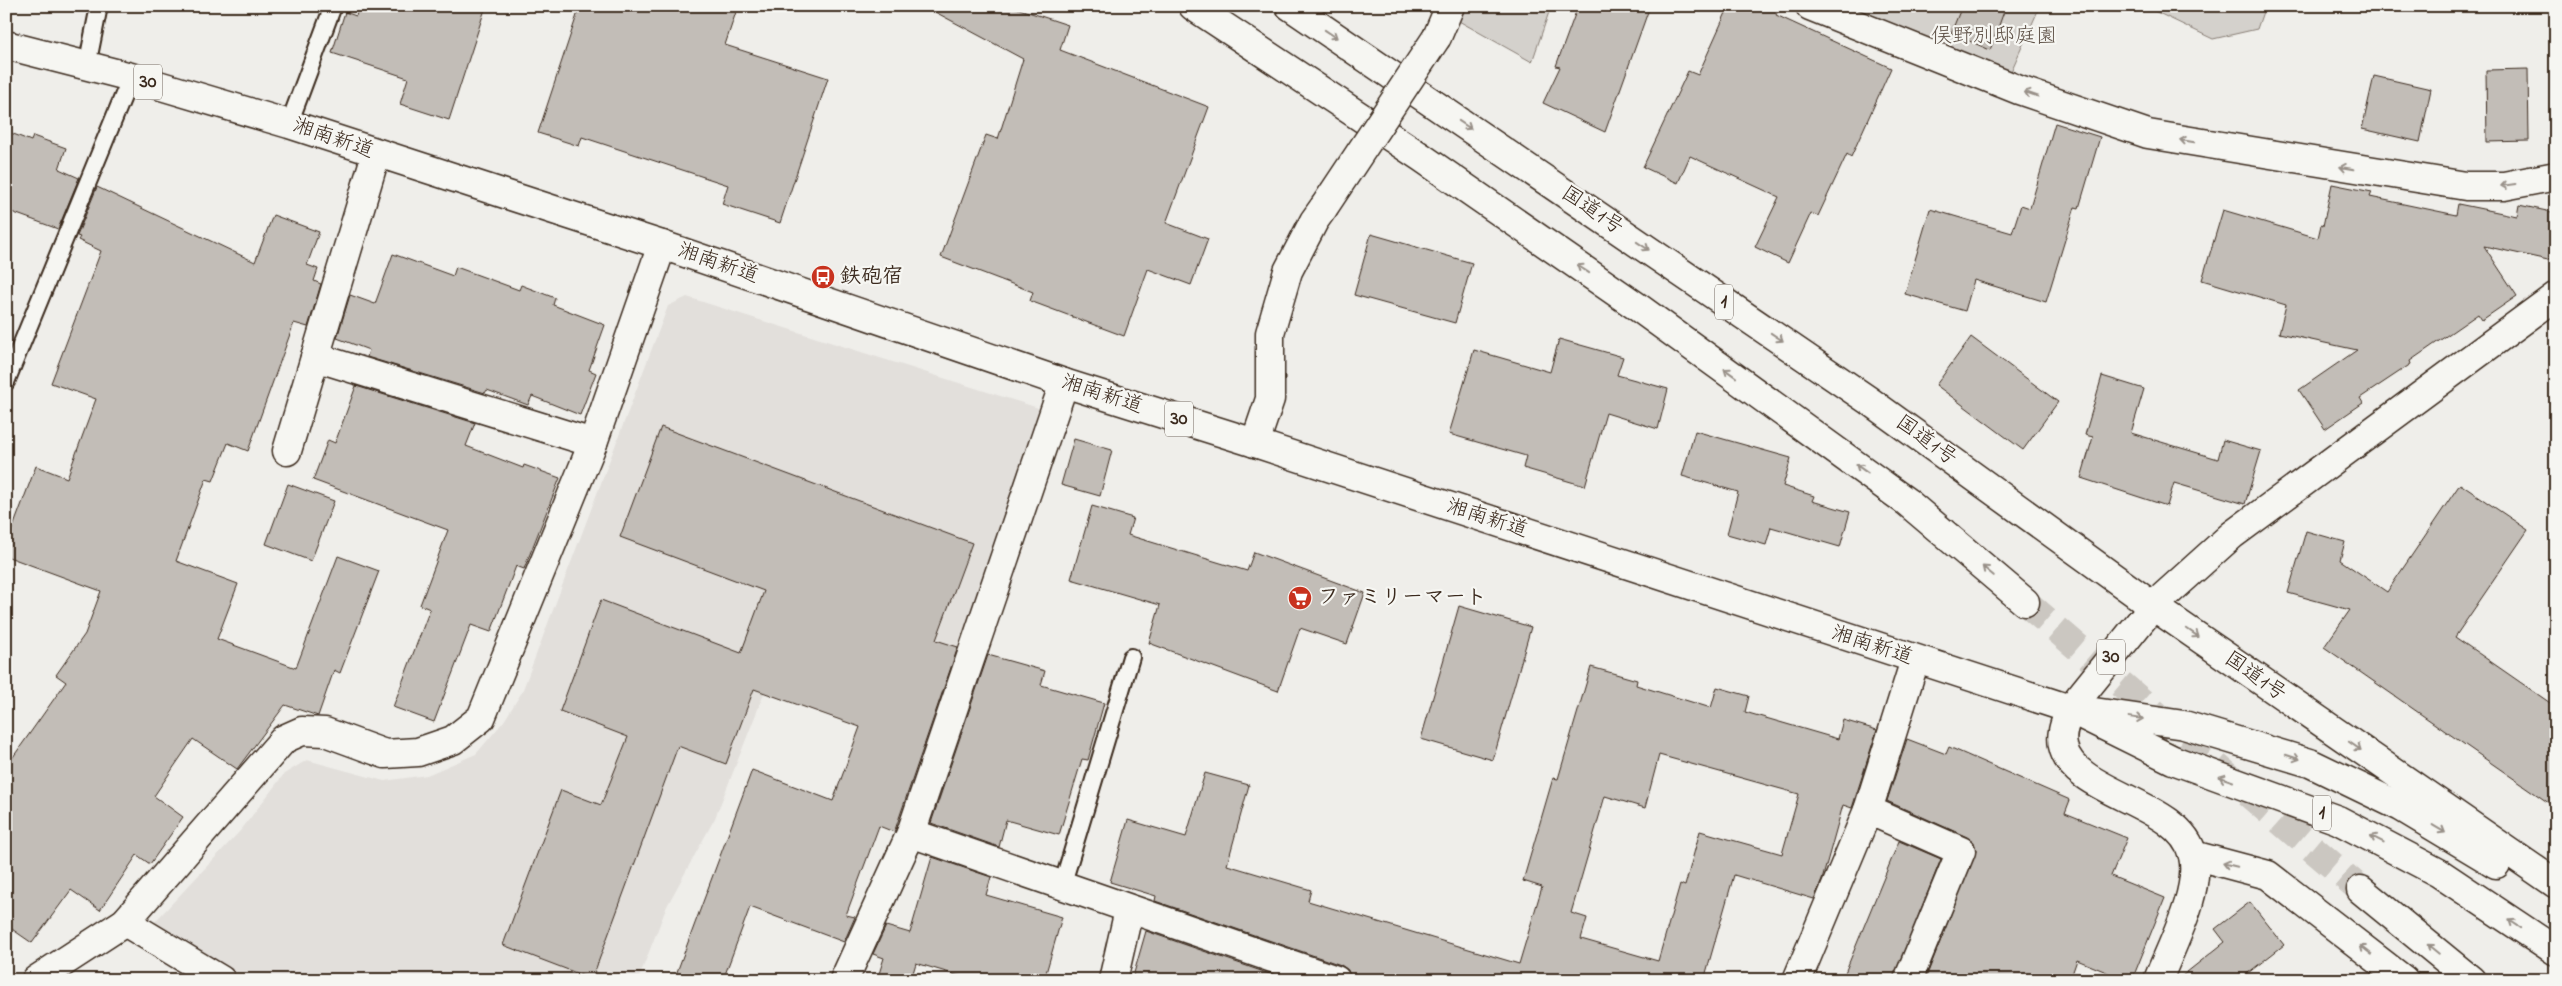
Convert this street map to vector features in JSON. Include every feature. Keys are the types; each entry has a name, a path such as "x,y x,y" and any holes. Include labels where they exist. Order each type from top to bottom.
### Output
{"main road":[{"path":"1193,6 1421,157 1639,308 1907,502 2025,602"},
{"name":"国道1号","path":"1290,6 1868,400 2152,606 2556,884"},
{"path":"1255,443 1270,399 1270,333 1288,271 1314,220 1437,37 1450,6"},
{"path":"1810,6 2019,90 2148,134 2466,186 2504,186 2556,176"},
{"name":"湘南新道","path":"6,45 131,77 289,124 376,154 662,245 1064,383 1255,443 1915,660 2070,709"},
{"path":"287,451 376,154"},
{"path":"36,980 125,922 284,739 302,731 326,732 385,754 418,752 453,740 480,718 593,443 662,245"},
{"path":"2152,606 2232,535 2556,296"},
{"path":"315,357 593,443"},
{"path":"844,980 911,833 1064,383"},
{"name":"30","path":"2070,709 2152,606"},
{"path":"1797,980 1868,810 1915,660"},
{"path":"2070,709 2063,728 2063,746 2071,763 2086,776 2170,823 2184,838 2193,855 2194,876 2192,893 2158,980"},
{"name":"1","path":"2070,709 2184,725 2310,763 2401,807 2556,900"},
{"name":"1","path":"2070,709 2173,760 2338,820 2439,873 2556,951"},
{"path":"1868,810 1961,851 1908,980"},
{"path":"911,833 1129,910 1336,980"},
{"path":"2193,855 2268,874 2404,980"},
{"path":"2361,890 2463,977"},
{"path":"1112,980 1129,910"},
{"path":"125,922 221,980"}],"lane":[{"path":"87,66 99,6"},
{"path":"289,124 332,6"},
{"path":"6,382 131,77"},
{"path":"1062,886 1131,657"}],"shaded area":[{"path":"687,297 1048,411 948,697 786,638 715,818 667,906 638,980 238,980 148,929 241,830 284,774 307,760 384,781 427,775 476,754 504,721 522,692 668,306"}],"green space":[{"path":"1432,6 1551,6 1532,62"},
{"name":"俣野別邸庭園","path":"1849,6 2040,6 2009,76"},
{"path":"2144,6 2265,6 2257,29 2213,39"}],"building":[{"path":"359,6 486,6 449,120 400,104 408,78 332,53 345,12 356,16"},
{"path":"580,6 738,6 725,45 828,78 780,223 722,204 728,185 582,137 579,146 538,133"},
{"path":"924,6 1010,6 1068,25 1060,50 1209,107 1166,223 1208,239 1191,285 1148,269 1124,336 1030,301 1033,292 941,257 986,135 998,139 1023,59"},
{"path":"1578,6 1650,6 1605,132 1543,103 1560,67 1556,66"},
{"path":"1729,6 1780,6 1776,15 1891,68 1851,157 1847,154 1818,216 1811,213 1788,263 1755,247 1779,197 1690,156 1678,183 1643,167 1688,71 1698,75"},
{"path":"1962,6 2006,6 1990,50 1951,33"},
{"path":"2528,69 2529,141 2487,142 2486,70"},
{"path":"2374,76 2431,89 2420,142 2362,129"},
{"path":"2055,123 2100,137 2079,208 2075,207 2046,302 1974,280 1965,311 1905,294 1930,209 2012,233 2021,205 2030,208"},
{"path":"6,131 31,141 33,136 66,148 59,169 79,178 58,229 6,210"},
{"path":"2332,184 2372,192 2370,197 2456,215 2458,204 2517,216 2519,205 2556,213 2556,227 2548,260 2484,246 2517,296 2482,320 2478,314 2410,361 2411,364 2360,398 2363,403 2325,429 2299,390 2357,350 2279,333 2286,305 2202,280 2223,210 2318,238 2321,225 2323,226"},
{"path":"97,187 255,262 273,215 319,232 307,265 318,269 314,281 321,284 308,327 294,323 248,451 228,443 213,481 206,479 176,561 238,584 217,639 296,668 338,556 379,571 340,673 334,670 318,716 285,705 237,769 193,739 154,796 183,817 150,864 137,855 100,910 71,890 32,943 6,925 6,767 66,682 56,675 85,634 101,591 6,556 6,546 36,466 67,478 96,399 51,383 101,251 78,240 80,237 77,236"},
{"path":"1371,234 1472,263 1455,323 1354,295"},
{"path":"393,254 453,276 456,267 519,290 521,285 555,298 553,305 605,325 589,370 596,373 580,415 532,396 528,405 487,390 485,393 367,357 369,350 337,338 350,295 375,304"},
{"path":"1971,337 2058,402 2023,450 1936,385"},
{"path":"1559,339 1623,357 1617,375 1668,389 1658,429 1606,413 1585,486 1523,468 1526,456 1449,434 1474,350 1550,372"},
{"path":"2102,376 2144,389 2131,433 2218,459 2223,440 2261,451 2245,504 2174,483 2167,506 2081,478 2093,437 2085,435"},
{"path":"356,386 475,423 466,446 523,468 524,465 560,478 524,569 516,566 491,632 471,625 434,722 393,707 430,609 420,605 448,530 313,480 328,440 335,443"},
{"path":"661,427 972,543 936,640 958,647 894,832 879,826 846,915 855,917 844,942 750,907 723,980 674,980 752,770 833,801 860,727 754,689 726,764 678,746 592,979 503,945 561,790 601,805 628,737 560,711 601,600 741,653 764,591 620,537"},
{"path":"1695,431 1791,458 1783,486 1814,496 1812,501 1850,512 1840,547 1771,527 1766,545 1727,534 1738,492 1682,476"},
{"path":"1074,439 1112,450 1100,496 1061,485"},
{"path":"288,484 334,501 311,561 266,544"},
{"path":"2460,484 2528,530 2455,637 2556,707 2556,808 2324,647 2350,610 2288,593 2306,531 2345,542 2340,560 2387,592"},
{"path":"1092,506 1133,518 1128,535 1247,571 1254,552 1365,593 1347,644 1300,628 1278,691 1149,643 1160,605 1071,579"},
{"path":"1459,606 1531,627 1493,760 1421,739"},
{"path":"988,655 1045,671 1041,685 1104,703 1088,760 1082,759 1059,835 1006,820 999,847 931,823"},
{"path":"1591,667 1637,680 1636,685 1711,708 1717,687 1749,696 1745,712 1838,739 1843,720 1877,730 1852,808 1843,805 1822,880 1814,899 1734,875 1704,980 1351,980 1348,970 1341,965 1155,901 1156,896 1110,882 1128,820 1186,837 1205,773 1249,785 1227,865 1311,890 1308,901 1519,964 1542,887 1523,881 1553,778 1558,779","holes":["1659,755 1799,794 1782,854 1700,831 1685,886 1680,884 1658,961 1581,939 1587,918 1571,913 1605,796 1645,808"]},
{"path":"1907,739 1946,754 1949,747 2070,800 2065,813 2127,838 2111,876 2165,898 2132,980 2126,980 2077,960 2070,980 1925,980 1976,850 1974,842 1967,837 1887,801"},
{"path":"1899,841 1941,859 1893,980 1842,980"},
{"path":"932,857 991,877 986,895 1062,917 1044,980 973,980 916,963 911,980 877,980 884,958 873,954 886,926 910,933"},
{"path":"2250,902 2284,945 2239,980 2177,980 2225,942 2215,929"},
{"path":"1146,931 1287,980 1132,980"}],"tunnel":[{"path":"2025,602 2361,890"}],"place":[{"name":"鉄砲宿","path":"823,277"},
{"name":"ファミリーマート","path":"1300,598"}]}
